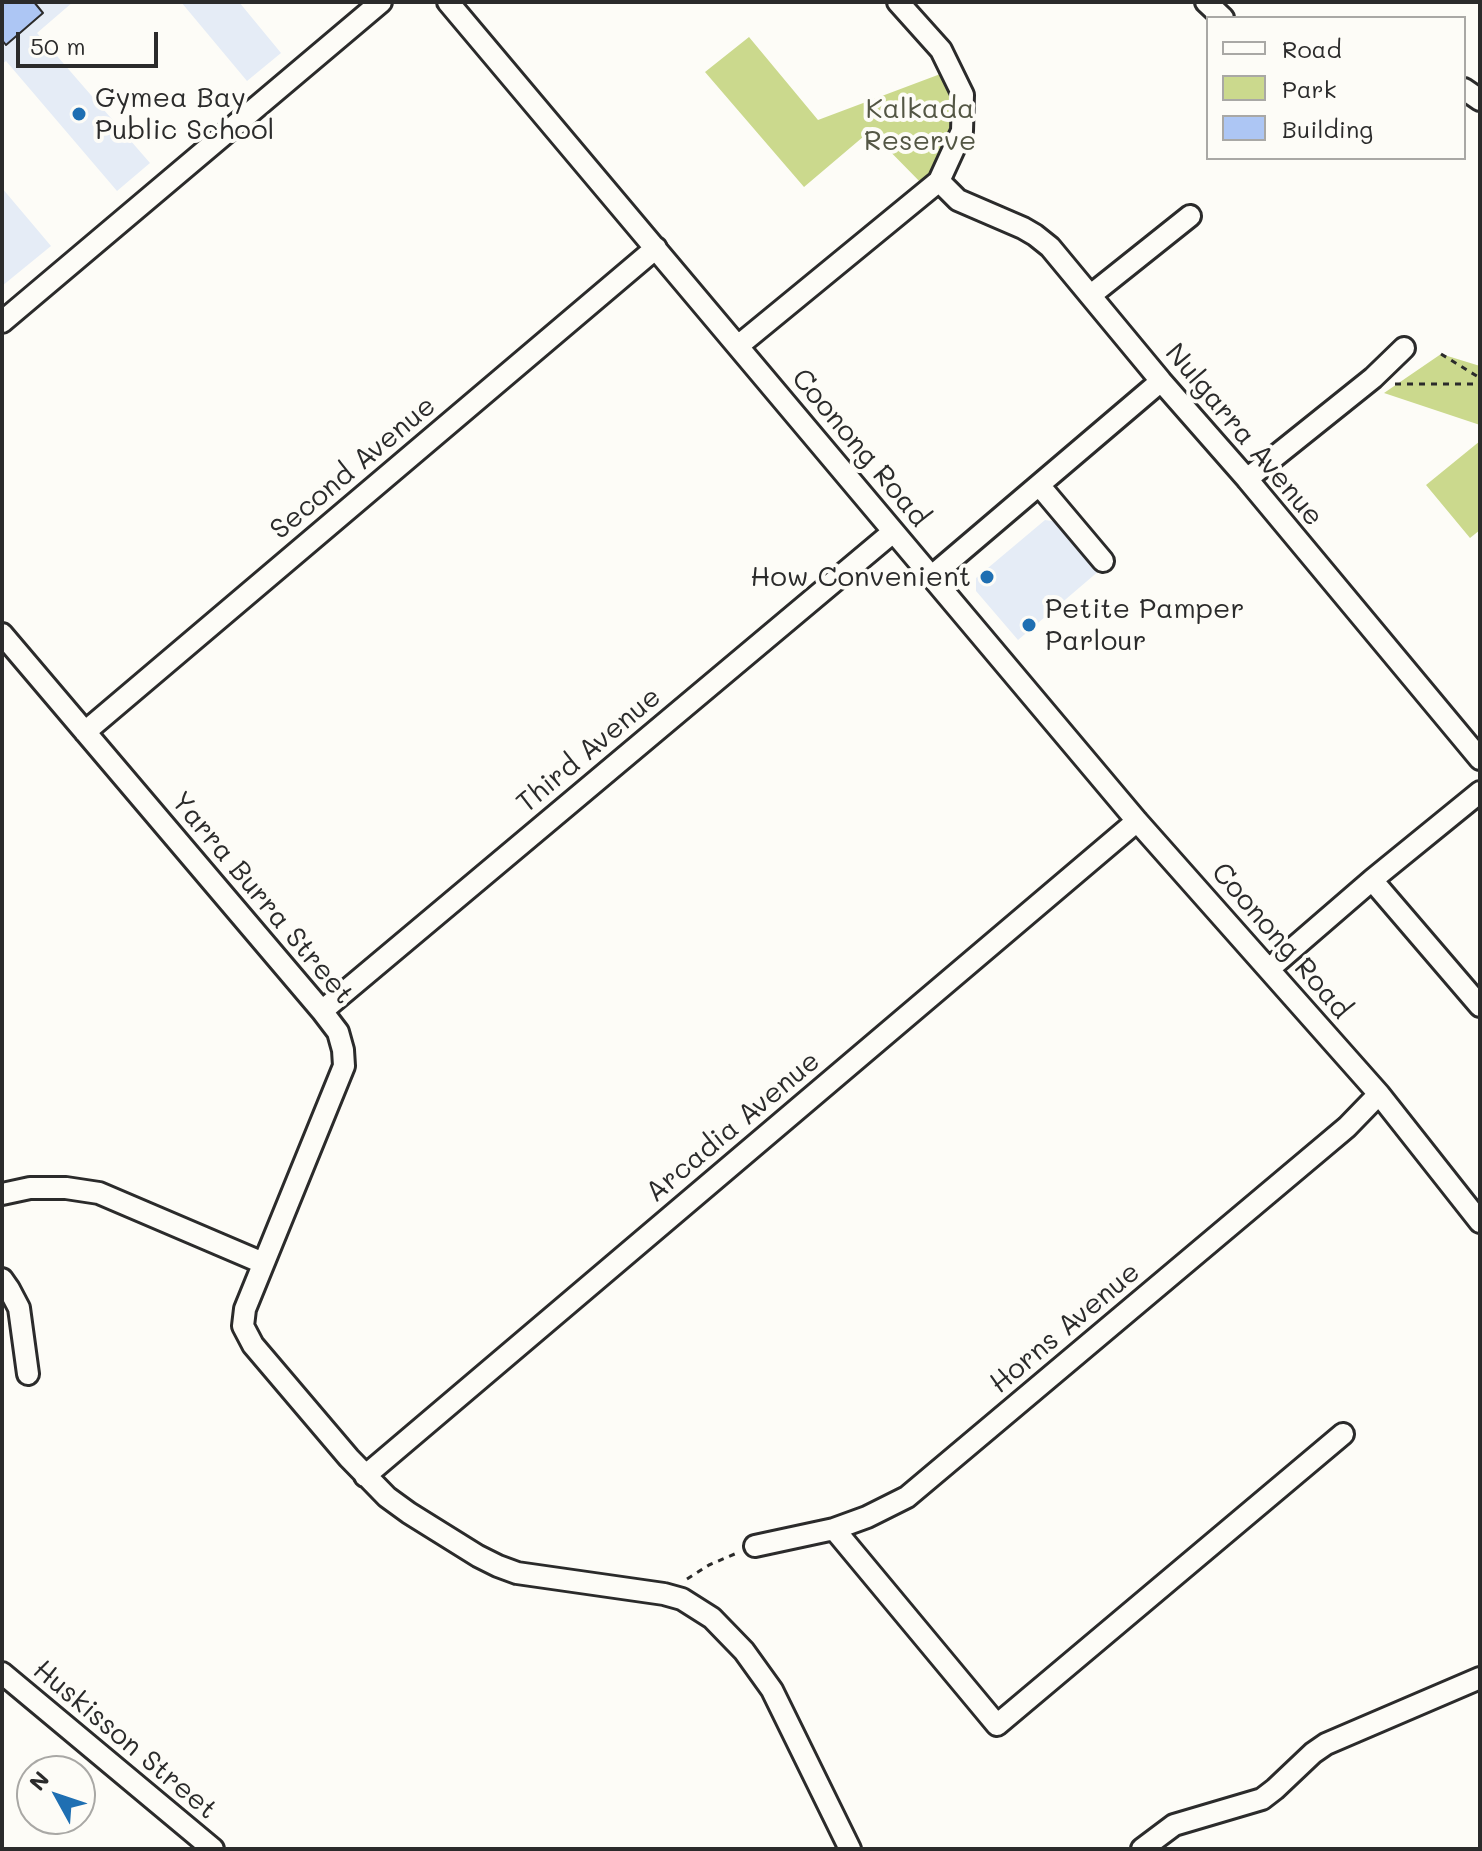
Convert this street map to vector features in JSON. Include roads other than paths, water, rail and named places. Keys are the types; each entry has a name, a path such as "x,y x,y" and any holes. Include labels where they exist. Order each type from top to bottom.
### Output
{"street":[{"path":"2,322 381,2"},
{"name":"Coonong Road","path":"448,2 1137,821 1379,1094 1480,1222"},
{"path":"738,346 939,181 962,131 963,95 941,50 898,2"},
{"path":"1206,2 1221,16"},
{"name":"Nulgarra Avenue","path":"939,181 958,200 1023,228 1044,241 1480,759"},
{"path":"1091,295 1190,216"},
{"name":"Second Avenue","path":"85,732 656,248"},
{"path":"1247,479 1373,378 1404,348"},
{"path":"932,576 1161,381"},
{"path":"1039,485 1103,561"},
{"name":"Third Avenue","path":"322,1011 893,532"},
{"name":"Yarra Burra Street","path":"2,634 338,1032 344,1066 245,1309 243,1326 253,1345 365,1476"},
{"path":"1269,969 1372,880 1476,803"},
{"name":"Arcadia Avenue","path":"365,1476 1137,821"},
{"path":"1372,880 1480,1006"},
{"name":"Horns Avenue","path":"755,1546 834,1529 867,1517 915,1491 1347,1127 1379,1094"},
{"path":"2,1194 30,1188 66,1188 99,1193 263,1263"},
{"path":"2,1279 19,1308 28,1374"},
{"path":"834,1529 997,1725 1343,1434"},
{"path":"365,1476 409,1513 498,1566 526,1574 664,1594 682,1599 712,1618 744,1651 772,1690 850,1849"},
{"name":"Huskisson Street","path":"2,1673 213,1849"},
{"path":"1142,1849 1174,1825 1262,1799 1326,1744 1480,1678"}],"place":[{"name":"Gymea Bay Public School","path":"79,114"},
{"name":"How Convenient","path":"987,577"},
{"name":"Petite Pamper Parlour","path":"1029,625"}],"park label":[{"name":"Kalkada Reserve","path":"920,125"}]}
